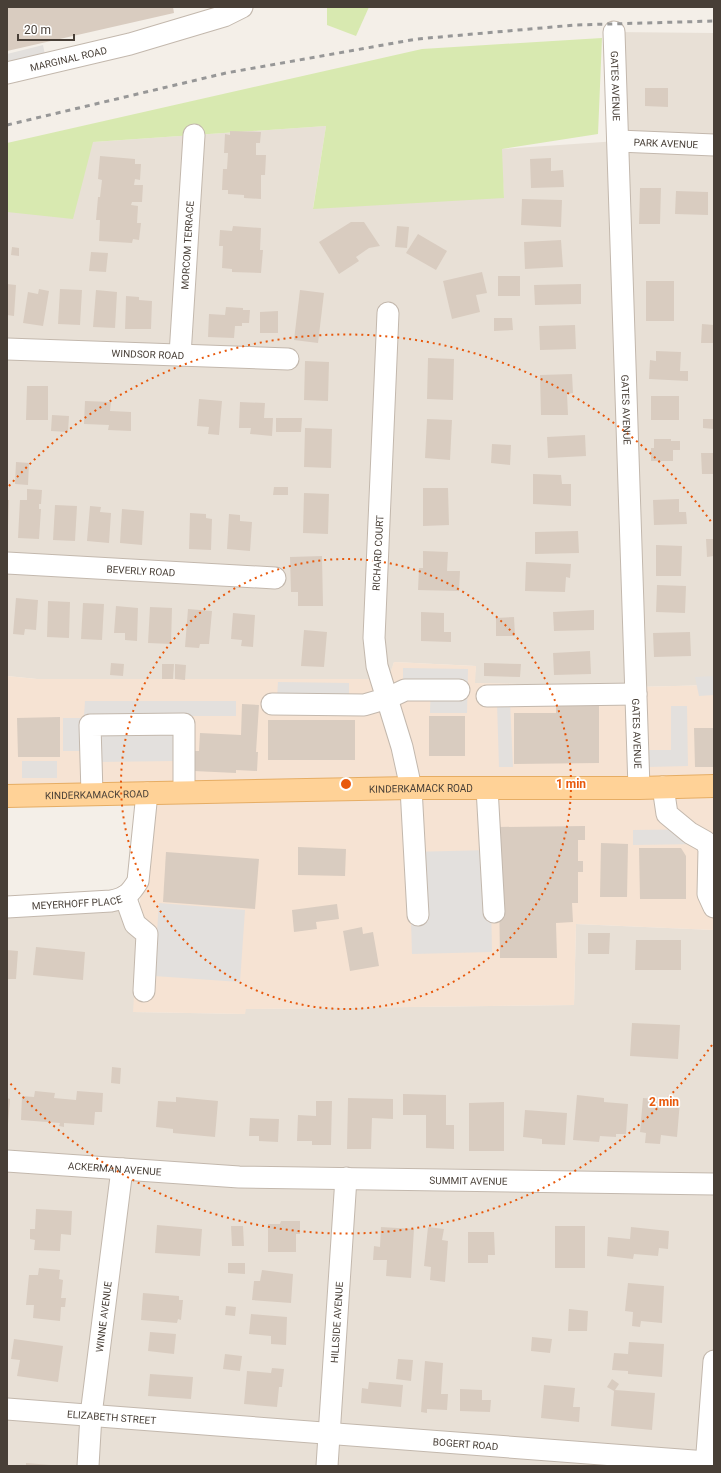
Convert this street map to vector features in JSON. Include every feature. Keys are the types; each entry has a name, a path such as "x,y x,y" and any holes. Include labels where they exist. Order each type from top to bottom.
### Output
{"main road":[{"name":"KINDERKAMACK ROAD","path":"7,796 411,788 640,788 714,786"}],"street":[{"name":"MARGINAL ROAD","path":"7,73 130,44 224,16 242,7"},
{"name":"GATES AVENUE","path":"614,32 640,788"},
{"name":"MORCOM TERRACE","path":"180,355 194,135"},
{"name":"PARK AVENUE","path":"618,141 714,144"},
{"name":"RICHARD COURT","path":"388,313 374,638 377,666 402,747 411,788 418,915"},
{"name":"WINDSOR ROAD","path":"7,349 288,358"},
{"name":"BEVERLY ROAD","path":"7,563 275,578"},
{"path":"272,704 364,704 388,698 405,690 459,690"},
{"path":"487,696 636,694"},
{"path":"92,794 90,725 184,724 184,792"},
{"path":"663,787 666,814 690,833 706,842 709,849 708,894 714,907"},
{"path":"488,788 494,912"},
{"path":"144,991 147,934 135,924 132,889 147,793"},
{"name":"MEYERHOFF PLACE","path":"7,907 111,901 132,889"},
{"name":"ACKERMAN AVENUE","path":"7,1161 223,1176"},
{"name":"WINNE AVENUE","path":"88,1466 91,1415 122,1169"},
{"name":"SUMMIT AVENUE","path":"223,1176 714,1184"},
{"name":"HILLSIDE AVENUE","path":"327,1466 346,1178"},
{"path":"709,1463 714,1360"},
{"name":"ELIZABETH STREET","path":"7,1409 216,1425"},
{"name":"BOGERT ROAD","path":"216,1425 709,1463"}],"shaded area":[{"path":"614,32 714,33 714,685 636,687 474,683 476,666 394,662 389,679 37,679 7,676 7,148 326,126 313,208 504,197 501,149 618,141"},
{"path":"43,45 46,60 7,69 7,54"},
{"path":"394,662 476,666 475,683 636,687 714,685 714,930 576,924 574,1005 246,1009 245,1014 133,1012 147,793 7,796 7,676 37,679 388,679"},
{"path":"403,668 468,669 467,713 430,713 431,681 403,680"},
{"path":"714,676 714,695 699,696 695,677"},
{"path":"278,682 349,683 349,700 277,699"},
{"path":"85,701 236,701 236,716 84,716"},
{"path":"510,702 513,767 499,767 497,703"},
{"path":"671,706 687,706 688,766 648,767 648,750 671,750"},
{"path":"63,718 82,718 81,751 63,751"},
{"path":"97,733 174,733 174,761 98,762"},
{"path":"22,761 57,761 57,778 22,778"},
{"path":"705,829 714,838 702,844 633,845 633,830"},
{"path":"490,850 492,952 412,954 409,852"},
{"path":"111,901 139,928 134,1012 245,1014 245,1009 574,1005 576,924 714,930 714,1466 7,1466 7,907"},
{"path":"159,903 245,910 240,982 154,976"}],"green space":[{"path":"327,7 369,7 356,36 327,25"},
{"path":"602,38 598,134 502,149 504,198 313,209 326,126 93,142 73,219 7,212 7,143 422,49"}],"building":[{"path":"7,7 173,7 174,13 7,51"},
{"path":"645,88 668,88 668,107 645,106"},
{"path":"230,131 261,132 260,143 256,143 256,155 266,155 265,175 261,175 261,199 244,198 244,195 228,194 228,190 222,190 223,169 227,169 228,153 224,153 225,134 230,135"},
{"path":"100,156 135,159 135,164 141,164 140,180 135,179 134,185 143,185 142,202 132,202 131,205 138,206 137,223 141,223 139,240 133,239 132,243 99,241 100,220 96,220 98,197 100,197 102,180 98,179"},
{"path":"551,158 551,171 563,170 564,187 531,188 530,159"},
{"path":"640,188 661,188 660,224 639,224"},
{"path":"676,191 708,192 708,215 675,214"},
{"path":"522,199 562,200 561,227 521,225"},
{"path":"351,222 364,222 380,246 369,248 356,257 359,261 339,274 319,242"},
{"path":"233,226 261,228 260,250 263,250 261,273 232,272 232,269 222,268 223,246 219,246 220,230 232,231"},
{"path":"397,226 409,227 407,248 395,247"},
{"path":"418,234 447,251 436,270 406,253"},
{"path":"561,240 563,267 525,269 524,242"},
{"path":"12,247 19,248 19,256 11,255"},
{"path":"91,252 108,253 106,272 89,271"},
{"path":"482,272 487,293 476,295 480,312 452,319 443,281"},
{"path":"498,276 520,276 520,296 498,296"},
{"path":"646,281 674,281 674,321 646,321"},
{"path":"7,284 16,285 14,316 7,315"},
{"path":"581,284 581,304 535,305 534,285"},
{"path":"39,289 49,291 43,326 23,323 28,292 38,294"},
{"path":"60,289 82,290 80,325 58,324"},
{"path":"96,290 117,292 115,328 93,327"},
{"path":"300,290 324,293 318,343 294,340"},
{"path":"126,296 139,297 139,300 152,301 151,329 125,329"},
{"path":"226,307 250,310 249,323 242,323 242,326 235,326 234,338 208,337 209,314 225,315"},
{"path":"278,311 278,333 260,333 260,312"},
{"path":"494,318 512,318 513,330 494,331"},
{"path":"702,324 714,325 714,343 701,343"},
{"path":"575,325 576,349 540,350 539,326"},
{"path":"656,351 681,352 680,371 688,371 688,381 649,379 650,360 656,361"},
{"path":"428,358 454,359 453,400 427,399"},
{"path":"305,361 329,362 328,401 304,400"},
{"path":"572,374 573,393 567,394 568,415 541,415 540,375"},
{"path":"27,386 48,386 48,420 26,420"},
{"path":"651,396 679,396 679,420 651,420"},
{"path":"199,399 222,401 219,435 208,434 209,427 197,426"},
{"path":"85,401 111,402 110,411 131,412 131,431 108,430 109,425 84,424"},
{"path":"240,402 265,403 264,418 273,418 272,436 250,434 251,428 239,428"},
{"path":"52,415 69,416 68,432 51,431"},
{"path":"276,418 302,418 301,432 276,432"},
{"path":"427,419 452,420 450,460 425,458"},
{"path":"703,419 714,419 714,429 703,428"},
{"path":"305,428 332,429 331,468 304,467"},
{"path":"585,435 586,456 548,458 547,437"},
{"path":"654,439 671,439 671,441 680,441 680,450 673,450 673,461 651,461 651,448 654,448"},
{"path":"492,444 511,445 510,465 491,463"},
{"path":"701,453 714,453 714,474 702,474"},
{"path":"16,462 29,463 28,485 15,484"},
{"path":"533,474 561,475 562,484 571,484 571,506 533,504"},
{"path":"274,487 288,487 288,495 273,495"},
{"path":"423,488 448,488 449,525 423,526"},
{"path":"27,489 42,490 41,504 39,504 39,509 41,509 39,539 18,538 20,500 27,500"},
{"path":"304,493 329,494 328,534 303,533"},
{"path":"679,499 679,512 686,512 687,524 654,525 653,500"},
{"path":"7,500 9,500 8,526 7,526"},
{"path":"55,505 77,506 75,541 53,540"},
{"path":"90,506 101,507 100,512 111,513 109,543 87,541"},
{"path":"122,509 144,511 142,545 120,543"},
{"path":"190,513 206,514 206,518 212,519 211,550 189,549"},
{"path":"229,514 240,515 240,521 252,522 250,551 227,549"},
{"path":"578,531 579,553 535,554 535,532"},
{"path":"706,539 714,539 714,556 707,557"},
{"path":"656,545 682,546 681,576 656,576"},
{"path":"423,551 448,552 447,571 460,571 459,591 418,590 419,568 423,568"},
{"path":"322,556 323,606 298,606 298,592 291,592 290,557"},
{"path":"526,562 571,564 570,578 566,577 565,592 525,591"},
{"path":"657,585 686,586 685,613 656,612"},
{"path":"16,598 38,600 36,630 25,629 24,635 13,634"},
{"path":"48,601 70,602 69,638 47,637"},
{"path":"83,603 104,604 102,640 81,639"},
{"path":"116,606 138,608 137,641 125,640 125,633 114,633"},
{"path":"150,607 172,608 171,644 148,643"},
{"path":"188,609 212,611 209,644 200,644 199,648 185,647"},
{"path":"594,610 594,630 554,631 553,612"},
{"path":"421,612 444,613 444,632 451,632 451,642 421,641"},
{"path":"233,613 255,615 253,647 241,646 242,640 231,639"},
{"path":"514,617 515,636 496,636 496,618"},
{"path":"304,630 327,632 324,667 301,666"},
{"path":"690,632 691,656 654,657 653,633"},
{"path":"590,651 591,674 554,675 553,653"},
{"path":"111,663 124,664 123,676 110,675"},
{"path":"484,663 521,664 520,677 484,676"},
{"path":"162,664 174,664 173,679 162,679"},
{"path":"175,664 186,665 185,680 175,679"},
{"path":"599,700 599,763 514,764 514,713 556,713 556,701"},
{"path":"242,704 259,705 256,752 258,752 257,771 236,770 236,773 194,771 195,751 199,751 200,733 241,735"},
{"path":"429,716 465,716 465,756 429,756"},
{"path":"60,717 60,757 18,757 17,718"},
{"path":"268,720 355,720 355,760 268,760"},
{"path":"694,728 714,728 714,767 695,767"},
{"path":"585,826 585,840 578,840 578,861 583,861 583,872 578,872 578,903 572,903 573,922 556,923 557,958 500,958 498,827"},
{"path":"601,843 628,844 627,897 600,897"},
{"path":"298,847 346,849 345,876 298,875"},
{"path":"639,848 681,848 686,856 686,899 640,899"},
{"path":"166,852 259,859 255,909 163,902"},
{"path":"337,904 339,919 316,922 317,929 294,932 292,910"},
{"path":"362,927 363,934 373,932 379,966 350,971 343,931"},
{"path":"588,933 610,933 609,954 588,954"},
{"path":"636,940 681,940 681,970 635,970"},
{"path":"36,947 85,952 83,980 33,975"},
{"path":"7,950 18,951 16,979 7,979"},
{"path":"632,1023 680,1025 678,1059 630,1056"},
{"path":"112,1067 121,1068 120,1084 111,1083"},
{"path":"35,1091 55,1093 54,1098 76,1100 77,1091 103,1093 102,1112 95,1112 94,1125 64,1123 64,1127 59,1126 60,1123 21,1120 22,1096 34,1097"},
{"path":"403,1094 446,1095 446,1125 454,1125 454,1149 426,1148 426,1115 403,1115"},
{"path":"577,1095 604,1098 604,1102 628,1104 626,1134 616,1134 616,1137 600,1136 599,1142 573,1140"},
{"path":"176,1097 218,1101 215,1137 173,1133 173,1129 156,1127 158,1101 176,1102"},
{"path":"7,1098 10,1099 8,1124 7,1124"},
{"path":"348,1098 393,1099 393,1119 372,1118 371,1149 347,1149"},
{"path":"643,1098 680,1101 677,1137 661,1135 660,1144 645,1143 646,1133 640,1132"},
{"path":"316,1101 332,1101 331,1145 312,1145 312,1141 297,1141 298,1115 316,1116"},
{"path":"504,1102 504,1151 469,1151 469,1103"},
{"path":"525,1110 567,1113 565,1145 542,1144 542,1139 523,1137"},
{"path":"250,1118 279,1119 278,1142 259,1141 259,1136 249,1136"},
{"path":"36,1209 72,1211 71,1235 61,1234 60,1251 34,1250 35,1240 30,1239 30,1229 35,1229"},
{"path":"281,1221 300,1221 300,1234 296,1234 296,1252 268,1252 268,1224 280,1224"},
{"path":"157,1225 202,1229 200,1256 155,1253"},
{"path":"231,1226 243,1226 244,1246 232,1246"},
{"path":"555,1226 585,1226 585,1268 555,1268"},
{"path":"381,1227 414,1229 411,1278 386,1276 387,1260 373,1260 374,1246 380,1247"},
{"path":"428,1227 444,1229 442,1240 448,1241 445,1282 430,1280 431,1267 424,1266"},
{"path":"631,1227 669,1231 668,1249 659,1248 658,1256 634,1254 633,1259 607,1256 608,1237 630,1239"},
{"path":"468,1232 494,1232 495,1255 488,1255 488,1263 468,1263"},
{"path":"228,1263 245,1263 245,1274 228,1273"},
{"path":"39,1268 60,1270 59,1279 63,1280 61,1298 66,1298 65,1307 61,1307 60,1321 33,1318 34,1305 26,1305 29,1275 38,1275"},
{"path":"262,1270 293,1274 291,1303 252,1300 254,1281 260,1281"},
{"path":"628,1283 664,1286 662,1323 641,1321 640,1327 632,1326 633,1312 625,1311"},
{"path":"143,1293 179,1296 179,1300 183,1300 181,1320 178,1319 177,1323 141,1320"},
{"path":"226,1306 236,1307 235,1316 225,1315"},
{"path":"569,1309 588,1311 587,1331 568,1331"},
{"path":"251,1314 287,1317 286,1345 271,1344 271,1336 249,1334"},
{"path":"150,1332 176,1334 174,1354 148,1351"},
{"path":"532,1337 552,1339 550,1353 531,1351"},
{"path":"14,1339 63,1346 58,1382 17,1376 20,1360 11,1359"},
{"path":"629,1342 664,1344 662,1377 628,1374 628,1371 612,1370 614,1353 628,1354"},
{"path":"225,1354 242,1356 240,1371 223,1369"},
{"path":"398,1359 413,1360 411,1381 396,1379"},
{"path":"425,1361 443,1363 441,1394 448,1394 447,1410 427,1409 427,1413 421,1412"},
{"path":"272,1368 284,1369 282,1387 279,1387 277,1407 244,1404 247,1371 271,1373"},
{"path":"150,1374 193,1377 191,1399 148,1396"},
{"path":"612,1379 619,1384 615,1390 655,1393 652,1430 611,1426 614,1391 607,1387"},
{"path":"369,1382 403,1385 401,1407 361,1403 362,1388 368,1389"},
{"path":"544,1385 575,1388 573,1407 580,1407 579,1422 541,1418"},
{"path":"460,1389 482,1390 482,1400 491,1400 490,1412 460,1411"},
{"path":"26,1463 51,1465 51,1466 26,1466"}],"railway":[{"path":"7,125 226,73 417,39 575,25 714,21"}]}
